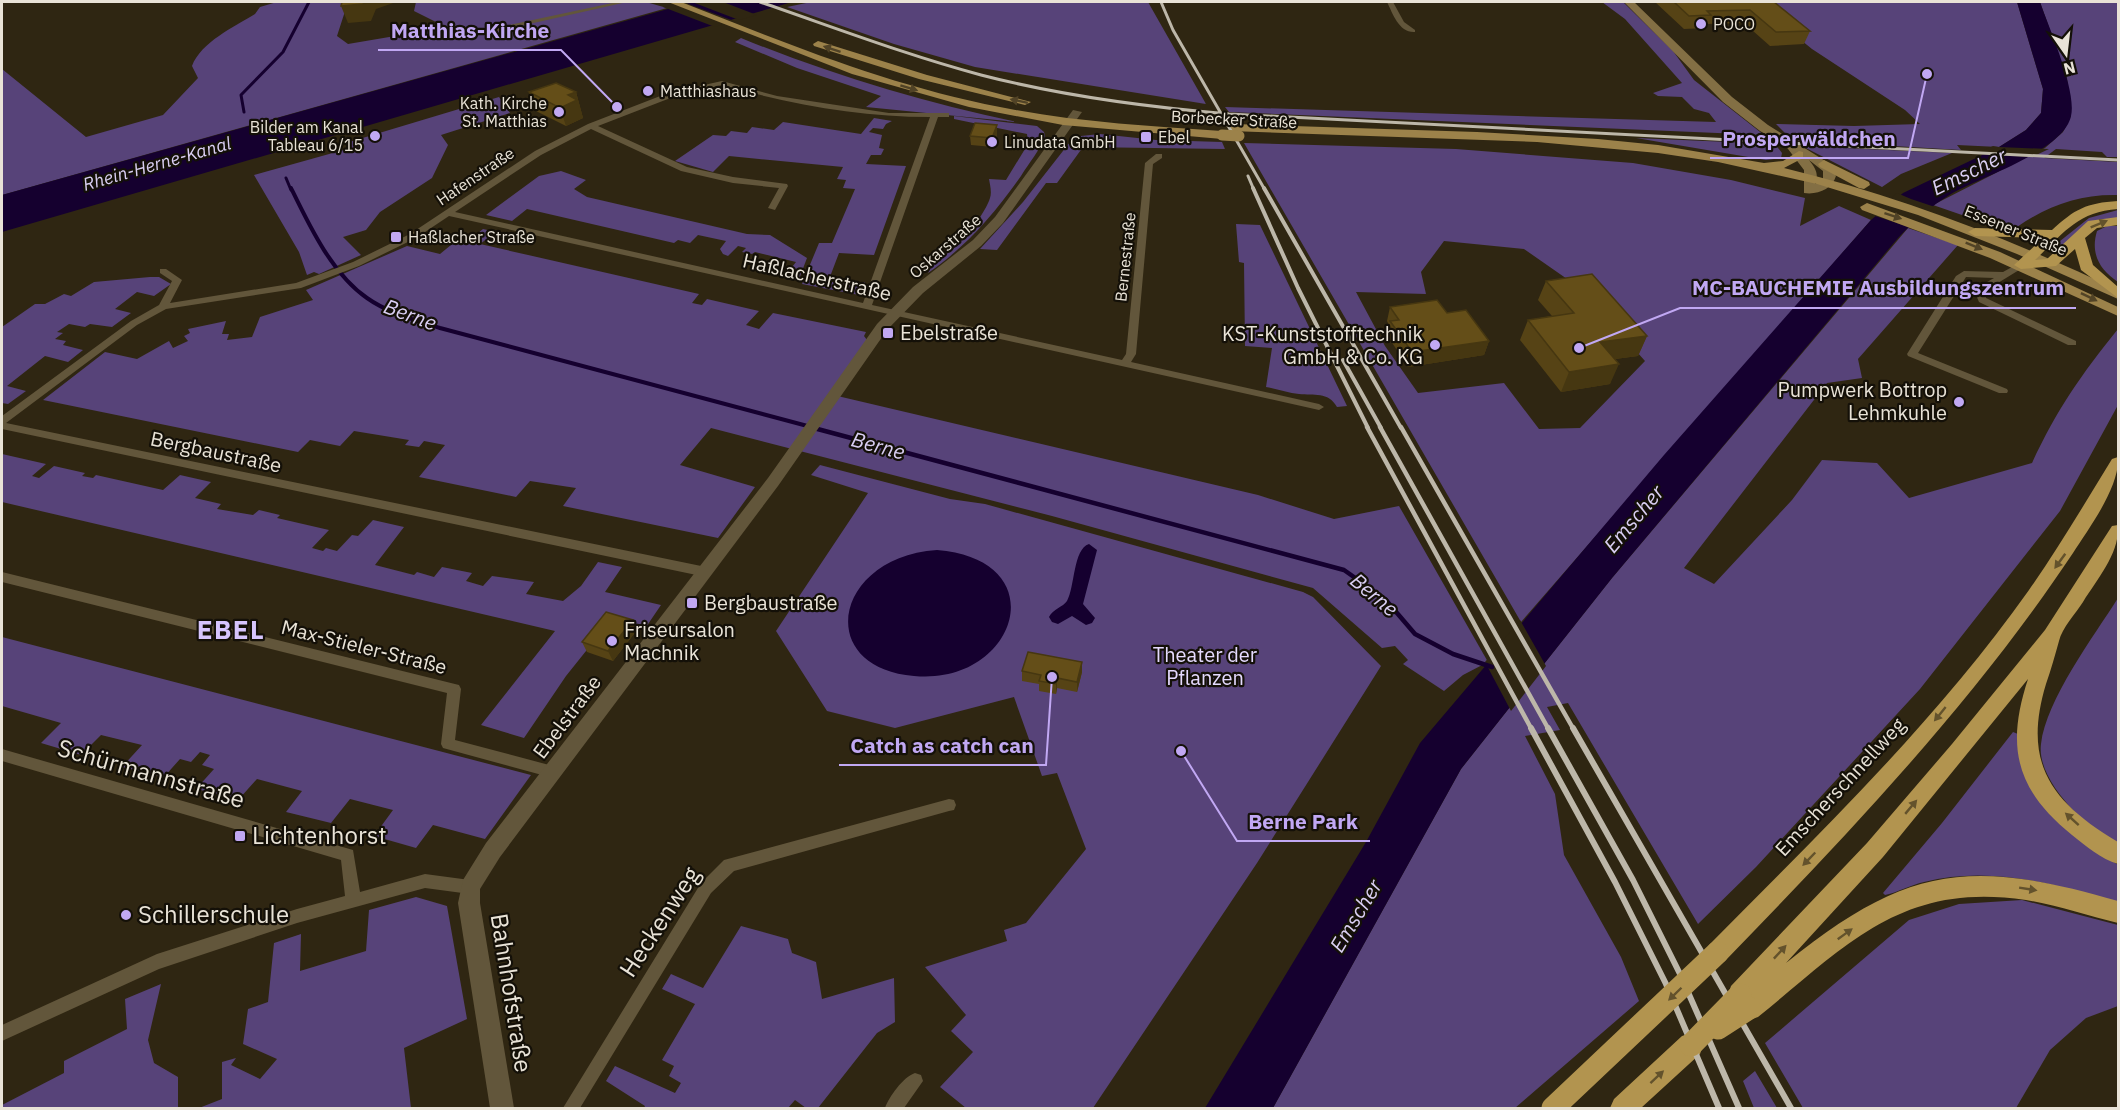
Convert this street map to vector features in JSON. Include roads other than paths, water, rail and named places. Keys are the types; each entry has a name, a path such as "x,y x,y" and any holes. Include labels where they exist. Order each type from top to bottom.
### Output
{"highway":[{"path":"2026,259 2078,213 2087,208 2118,205"},
{"path":"2026,259 2051,263 2093,224 2118,221"},
{"path":"1975,232 2053,234"},
{"path":"2079,239 2086,267 2118,295"},
{"name":"Emscherschnellweg","path":"1553,1108 1717,953 1841,827 1928,729 2015,622 2077,537 2118,463"},
{"path":"1745,1002 1875,850 2052,635 2118,531"},
{"path":"2052,635 2027,723 2026,746 2032,769 2041,785 2068,817 2118,854"},
{"path":"1623,1108 1691,1045 1745,1002 1872,914 1930,890 1990,885 2024,888 2064,896 2118,912"}],"main road":[{"name":"Borbecker Straße","path":"673,2 864,74 970,105 1220,131 1620,154 1811,184"},
{"path":"1629,2 1739,109 1796,150 1874,194"},
{"name":"Borbecker Straße","path":"774,28 882,66 1074,117"},
{"name":"Borbecker Straße","path":"1237,132 1574,142 1677,152 1749,164 1811,184"},
{"path":"1749,164 1775,166 1786,164 1796,150"},
{"path":"1796,150 1810,169 1811,184 1821,188 1828,183 1829,171 1824,164"},
{"name":"Essener Straße","path":"1828,183 1874,194 1975,232 2118,312"},
{"name":"Essener Straße","path":"1811,184 1860,205 2026,259"},
{"name":"Essener Straße","path":"2051,263 2118,295"}],"street":[{"path":"436,35 462,37 624,2"},
{"path":"1390,2 1401,23 1413,31"},
{"name":"Hafenstraße","path":"2,421 124,329 163,307 284,288 322,278 357,264 413,236 530,158 591,126 671,95 716,83 776,98 889,115 934,117 946,115"},
{"path":"867,306 934,117"},
{"name":"Oskarstraße","path":"893,313 977,243 999,220 1074,117"},
{"path":"591,126 658,159 684,169 733,180 784,186 772,208"},
{"name":"Bernestraße","path":"1125,364 1131,354 1149,163 1159,156"},
{"name":"Haßlacherstraße","path":"447,213 1319,407"},
{"name":"Essener Straße","path":"2026,259 1990,284 1982,295 1982,300 2005,314 2072,343"},
{"path":"163,271 177,280 163,307"},
{"path":"2003,391 1912,354 1959,278 1964,274 2004,275"},
{"name":"Ebelstraße","path":"470,887 493,850 800,446 893,313"},
{"name":"Bergbaustraße","path":"2,426 706,572"},
{"name":"Max-Stieler-Straße","path":"2,577 454,689 448,744 553,772"},
{"name":"Schürmannstraße","path":"2,755 348,855 353,899"},
{"name":"Heckenweg","path":"571,1108 706,888 729,865 949,805"},
{"path":"2,1033 157,962 353,899 425,881 470,887"},
{"name":"Bahnhofstraße","path":"470,887 470,919 502,1108"},
{"path":"893,1108 915,1081"}],"water":[{"name":"Rhein-Herne-Kanal","path":"693,2 792,2 2,232 2,195"},
{"name":"Emscher","path":"2017,2 2040,2 2070,91 2071,116 2065,129 2038,152 1951,194 1923,214 1898,238 1612,578 1461,769 1273,1108 1205,1108 1366,842 1420,743 1664,455 1871,220 1903,193 1999,147 2026,130 2041,113 2043,89"},
{"path":"937,550 975,559 999,575 1010,597 1009,620 998,643 978,662 949,674 914,676 882,668 860,654 850,634 849,612 858,591 876,571 902,557"}],"waterway":[{"name":"Berne","path":"244,112 241,95 283,52 309,2"},
{"name":"Berne","path":"286,178 291,190"},
{"name":"Berne","path":"291,188 332,262 354,288 384,308 440,328 815,428"},
{"name":"Berne","path":"810,427 1344,570 1385,599 1415,634 1453,654 1492,667"},
{"path":"1074,605 1089,550"},
{"path":"1058,617 1074,605"},
{"path":"1074,605 1086,618"}],"railway":[{"path":"760,2 897,50 981,75 1104,100 1221,113"},
{"path":"1161,2 1173,30 1221,113"},
{"path":"1221,113 2118,160"},
{"path":"1221,113 1265,190"},
{"path":"1248,176 1254,190"},
{"path":"1253,188 1298,288 1368,428"},
{"path":"1264,188 1401,428"},
{"path":"1343,360 1381,428"},
{"path":"1367,427 1532,730"},
{"path":"1380,427 1549,730"},
{"path":"1401,427 1574,730"},
{"path":"1531,728 1615,882 1666,984 1719,1108"},
{"path":"1548,728 1633,880 1680,974 1739,1108"},
{"path":"1573,728 1791,1108"}],"place":[{"name":"POCO","path":"1701,24"},
{"name":"Prosperwäldchen","path":"1927,74"},
{"name":"Matthiashaus","path":"648,91"},
{"name":"Matthias-Kirche","path":"617,107"},
{"name":"Kath. Kirche St. Matthias","path":"559,112"},
{"name":"Bilder am Kanal Tableau 6/15","path":"375,136"},
{"name":"Ebel","path":"1146,137"},
{"name":"Linudata GmbH","path":"992,142"},
{"name":"Haßlacher Straße","path":"396,237"},
{"name":"Ebelstraße","path":"888,333"},
{"name":"KST-Kunststofftechnik GmbH & Co. KG","path":"1435,345"},
{"name":"MC-BAUCHEMIE Ausbildungszentrum","path":"1579,348"},
{"name":"Pumpwerk Bottrop Lehmkuhle","path":"1959,402"},
{"name":"Bergbaustraße","path":"692,603"},
{"name":"Friseursalon Machnik","path":"612,641"},
{"name":"Catch as catch can","path":"1052,677"},
{"name":"Berne Park","path":"1181,751"},
{"name":"Lichtenhorst","path":"240,836"},
{"name":"Schillerschule","path":"126,915"}],"district":[{"name":"EBEL","path":"231,630"}],"park label":[{"name":"Theater der Pflanzen","path":"1205,666"}]}
